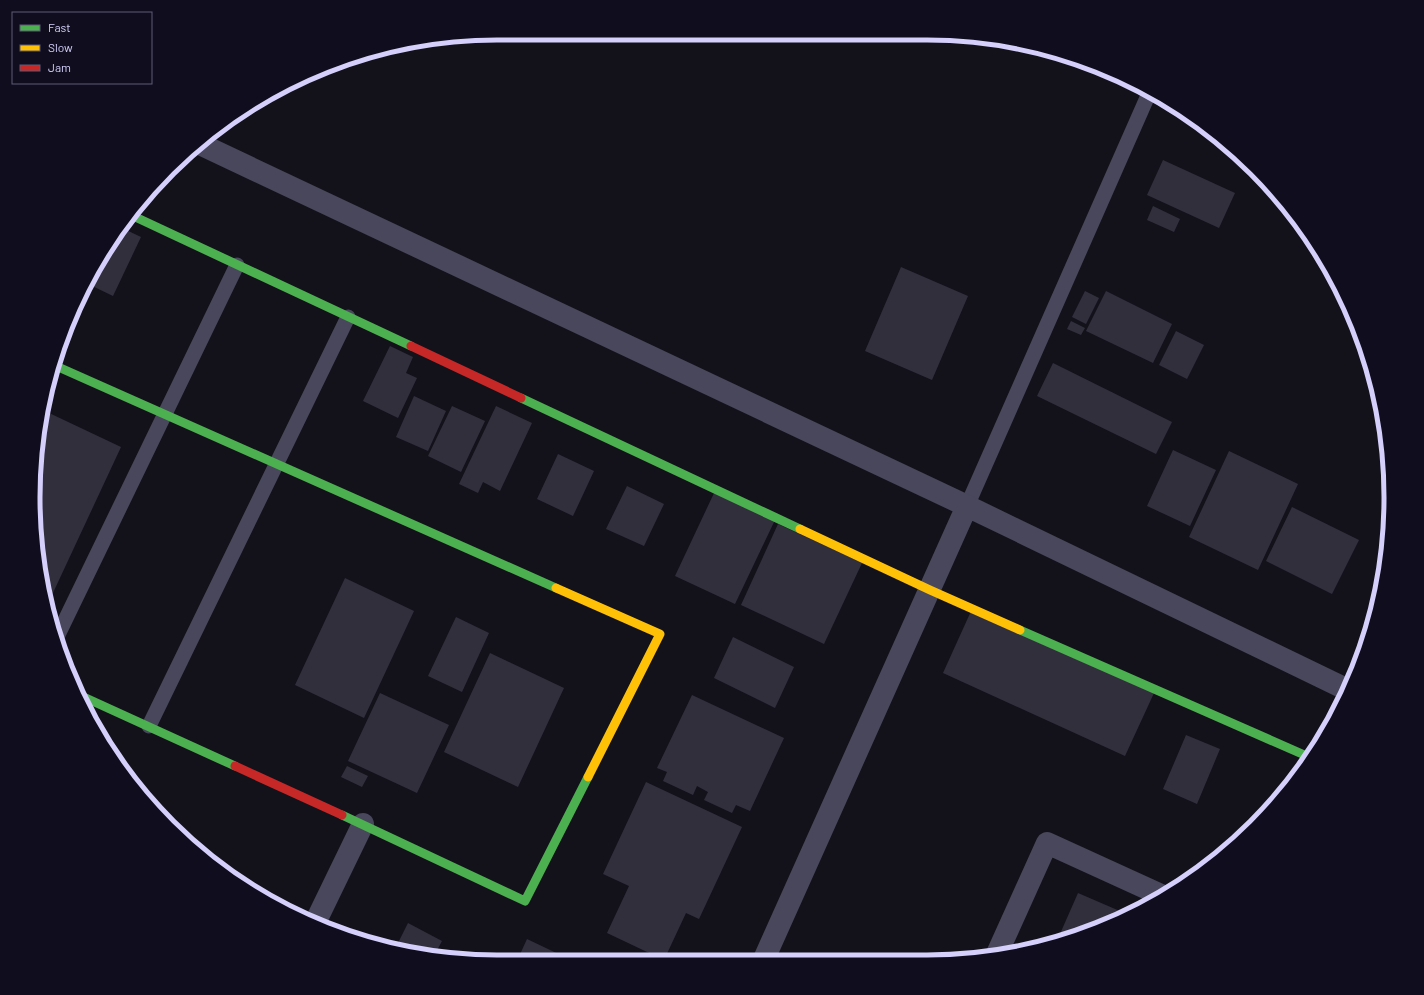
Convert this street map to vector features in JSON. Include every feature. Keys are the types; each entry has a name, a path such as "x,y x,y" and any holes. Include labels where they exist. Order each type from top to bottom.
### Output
{"street":[{"path":"206,146 967,506 1343,687"},
{"path":"136,217 930,590 1305,755"},
{"path":"59,367 660,634 525,901 363,824 86,698"},
{"path":"766,955 967,506"},
{"path":"317,918 363,824"},
{"path":"999,949 1047,843 1157,893"}],"lane":[{"path":"967,506 1147,97"},
{"path":"60,631 237,265"},
{"path":"149,726 348,317"}],"building":[{"path":"1163,160 1235,193 1219,228 1147,195"},
{"path":"1153,206 1180,219 1174,232 1147,220"},
{"path":"127,230 141,237 113,296 92,286 117,243"},
{"path":"901,267 968,296 932,380 865,351"},
{"path":"1085,291 1099,298 1086,324 1072,317"},
{"path":"1106,291 1172,324 1153,363 1086,331"},
{"path":"1071,321 1085,328 1081,335 1067,329"},
{"path":"1176,331 1204,345 1187,379 1159,365"},
{"path":"390,346 413,357 406,373 417,378 398,418 363,401"},
{"path":"1053,363 1172,422 1156,454 1037,396"},
{"path":"414,396 446,411 428,451 396,437"},
{"path":"452,406 485,421 461,472 428,456"},
{"path":"496,406 532,423 500,491 483,482 478,493 459,484"},
{"path":"48,413 121,447 52,595 49,587 44,557 40,498 41,468"},
{"path":"1173,450 1216,470 1190,526 1147,506"},
{"path":"1229,451 1298,484 1258,570 1189,537"},
{"path":"558,454 594,471 573,516 537,499"},
{"path":"627,486 664,504 644,546 606,529"},
{"path":"715,491 775,520 735,604 675,576"},
{"path":"1292,507 1359,540 1332,594 1266,561"},
{"path":"778,524 862,563 824,644 741,605"},
{"path":"345,578 414,611 364,718 295,685"},
{"path":"972,609 1154,693 1125,756 943,673"},
{"path":"456,617 489,633 462,692 428,676"},
{"path":"733,637 794,667 775,708 714,678"},
{"path":"490,653 564,688 518,787 444,752"},
{"path":"380,693 449,725 417,793 348,761"},
{"path":"692,695 784,738 750,811 736,805 732,813 704,800 708,792 697,786 693,795 663,781 667,772 657,768"},
{"path":"1186,735 1220,749 1197,804 1163,789"},
{"path":"347,766 368,776 362,787 341,777"},
{"path":"646,782 742,827 699,919 686,913 666,955 653,955 607,933 629,886 603,874"},
{"path":"1078,893 1121,912 1074,931 1060,935"},
{"path":"408,923 442,941 437,951 398,944"},
{"path":"527,939 561,955 520,955"}],"traffic: fast":[{"path":"136,217 411,346"},
{"path":"59,367 556,588"},
{"path":"521,398 800,529"},
{"path":"1020,630 1305,755"},
{"path":"86,698 235,766"},
{"path":"342,815 525,901 588,777"}],"traffic: slow":[{"path":"800,529 1020,630"},
{"path":"556,588 660,634 588,777"}],"traffic: jam":[{"path":"411,346 521,398"},
{"path":"235,766 342,815"}]}
